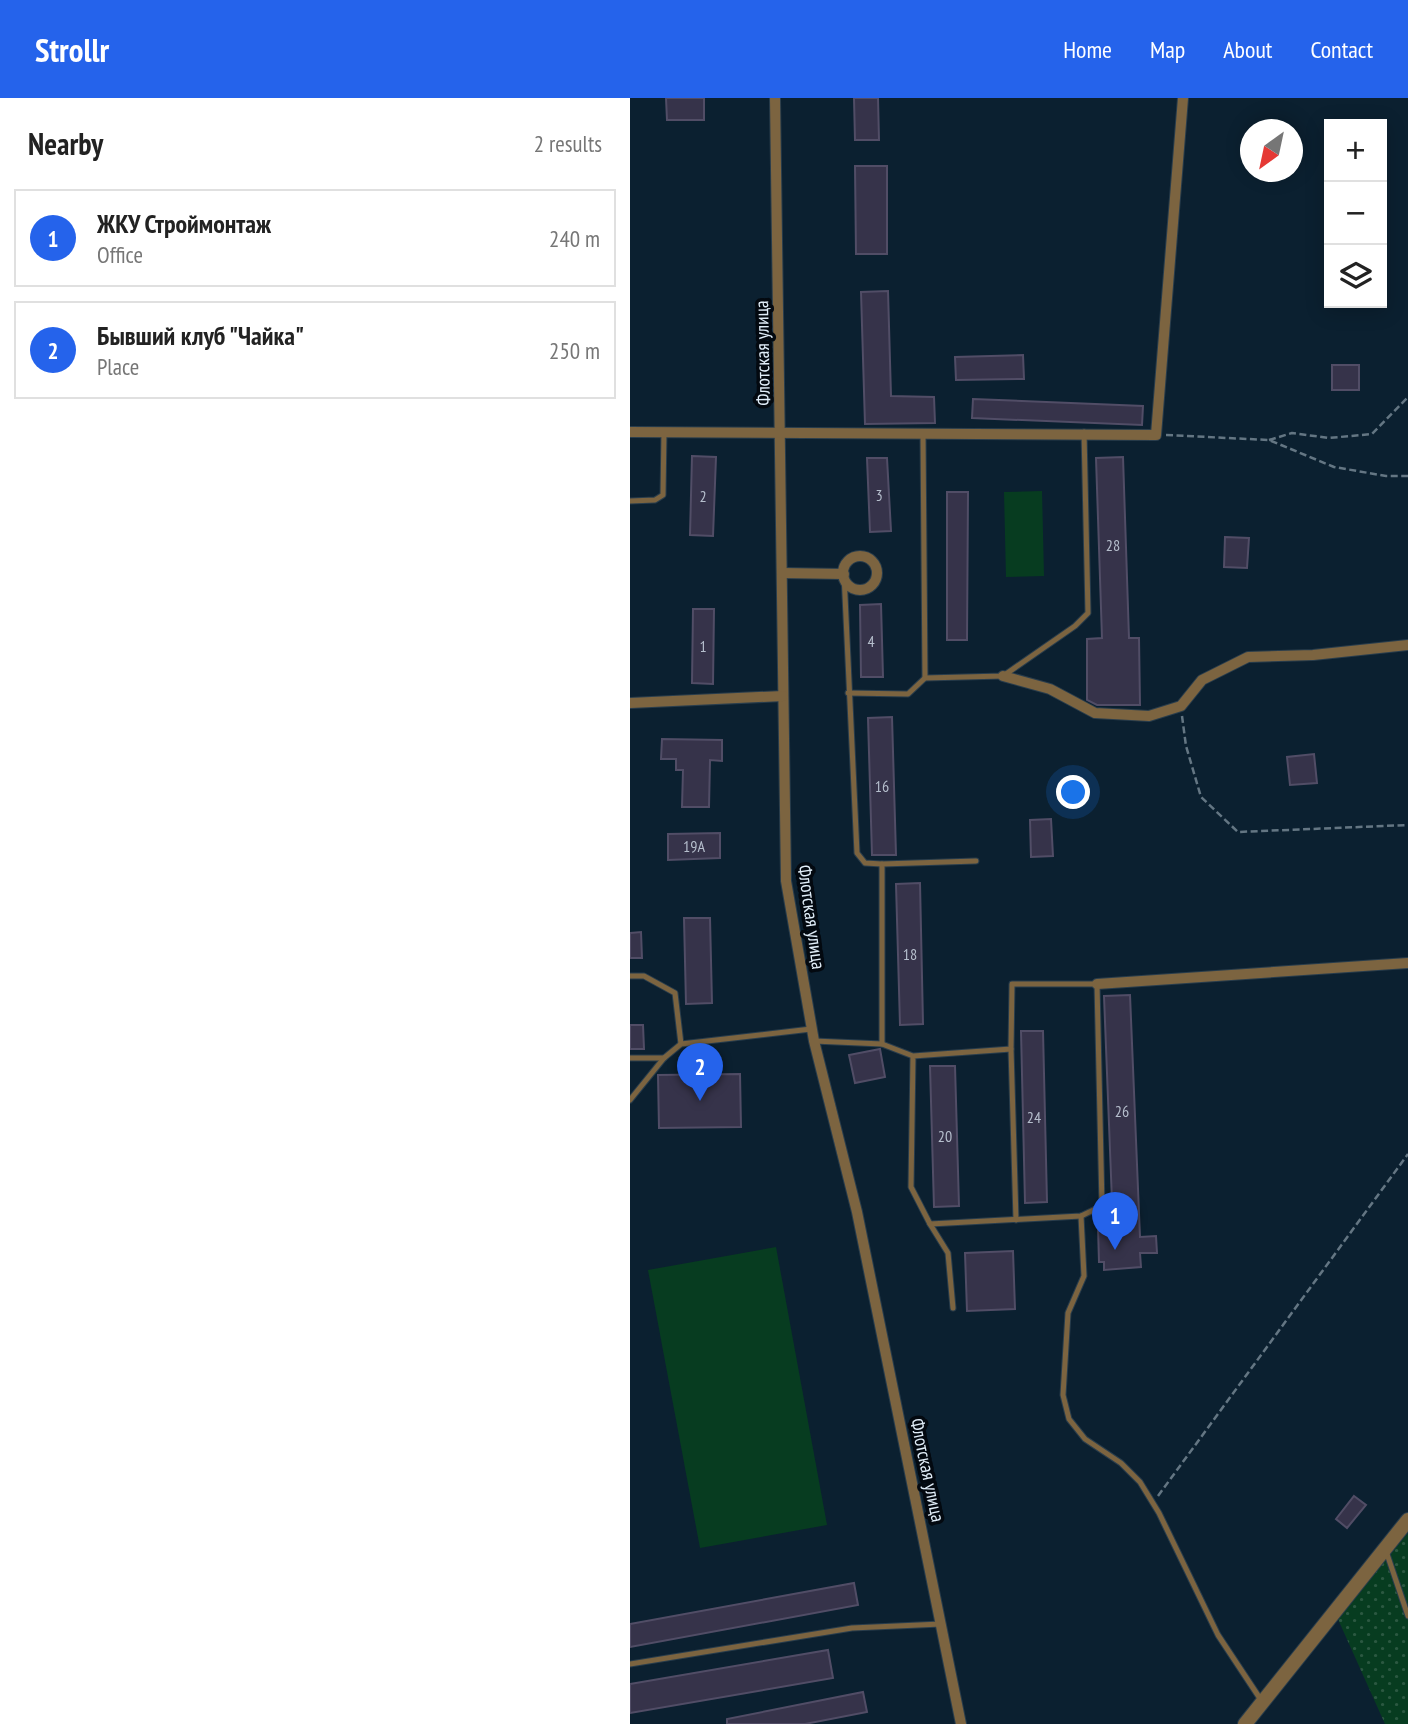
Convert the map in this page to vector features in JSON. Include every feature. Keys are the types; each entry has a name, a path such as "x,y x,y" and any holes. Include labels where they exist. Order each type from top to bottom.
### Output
{"street":[{"name":"Флотская улица","path":"775,98 786,881 813,1035 857,1212 961,1724"},
{"path":"630,432 923,435 1084,432 1156,435 1183,98"},
{"path":"782,573 844,574"},
{"path":"1003,676 1050,689 1095,713 1149,716 1181,706 1202,680 1248,657 1408,645"},
{"path":"630,703 783,696"},
{"path":"1097,984 1408,963"},
{"path":"1245,1724 1408,1520"}],"lane":[{"path":"630,501 655,500 663,495 664,432"},
{"path":"848,693 908,694 925,678 1003,676 1075,626 1088,613 1084,432"},
{"path":"923,435 925,678"},
{"path":"844,574 857,853 865,863 976,860"},
{"path":"882,864 882,1044"},
{"path":"630,976 644,976 675,993 681,1044"},
{"path":"930,1224 1016,1220 1081,1216 1102,1206 1097,984 1012,984 1011,1049 1016,1220"},
{"path":"630,1100 664,1058 681,1044 813,1035 882,1044 913,1056 1011,1049"},
{"path":"913,1056 911,1187 948,1254 953,1308"},
{"path":"630,1058 664,1058"},
{"path":"1081,1216 1084,1276 1068,1313 1063,1395 1069,1419 1086,1439 1121,1463 1140,1482 1218,1635 1263,1702"},
{"path":"1385,1548 1408,1616"},
{"path":"630,1664 852,1628 941,1624"}],"path":[{"path":"1156,435 1269,440 1292,433 1329,438 1372,434 1408,397"},
{"path":"1269,440 1334,467 1386,476 1408,476"},
{"path":"1181,706 1186,746 1201,797 1238,832 1408,825"},
{"path":"1152,1503 1408,1154"}],"green space":[{"path":"1042,491 1044,576 1006,577 1004,492"},
{"path":"776,1247 827,1525 700,1548 648,1270"},
{"path":"1408,1533 1408,1724 1385,1724 1337,1617"}],"building":[{"path":"666,98 704,98 704,120 667,120"},
{"path":"854,98 878,98 879,140 855,140"},
{"path":"855,166 887,166 887,254 856,254"},
{"path":"888,291 891,396 934,397 935,423 865,424 861,292"},
{"path":"1023,355 1024,379 956,380 955,357"},
{"path":"1332,365 1359,365 1359,390 1332,390"},
{"path":"973,399 1143,406 1142,425 972,418"},
{"path":"692,456 716,457 713,536 690,535"},
{"path":"1123,457 1129,638 1139,638 1140,705 1097,705 1087,700 1087,639 1102,638 1096,458"},
{"path":"867,458 887,458 891,531 870,532"},
{"path":"947,492 968,492 967,640 947,640"},
{"path":"1225,537 1249,538 1247,568 1224,567"},
{"path":"881,604 883,677 861,677 860,605"},
{"path":"693,609 714,609 713,684 692,683"},
{"path":"892,717 896,855 872,855 868,718"},
{"path":"662,739 722,740 722,761 710,760 709,807 682,807 683,770 676,770 676,759 661,759"},
{"path":"1314,754 1317,783 1290,785 1287,757"},
{"path":"1051,819 1053,856 1031,857 1030,820"},
{"path":"720,833 720,858 668,860 668,834"},
{"path":"920,883 923,1024 900,1025 896,884"},
{"path":"684,918 710,918 712,1003 686,1004"},
{"path":"641,932 642,958 630,958 630,933"},
{"path":"1130,995 1140,1237 1156,1236 1157,1253 1140,1253 1141,1267 1104,1270 1104,1262 1099,1262 1098,1227 1113,1227 1104,996"},
{"path":"630,1025 643,1025 644,1049 630,1049"},
{"path":"1021,1031 1043,1031 1047,1202 1025,1203"},
{"path":"880,1049 885,1077 855,1083 849,1055"},
{"path":"930,1066 955,1066 959,1206 934,1207"},
{"path":"740,1074 741,1127 659,1128 658,1075"},
{"path":"1013,1251 1015,1309 967,1311 965,1253"},
{"path":"1354,1496 1366,1505 1347,1528 1336,1519"},
{"path":"854,1583 858,1605 630,1647 630,1624"},
{"path":"828,1650 833,1678 630,1713 630,1684"},
{"path":"863,1692 867,1712 805,1724 727,1724 727,1719"}],"place":[{"name":"Бывший клуб \"Чайка\"","path":"700,1101"},
{"name":"ЖКУ Строймонтаж","path":"1115,1250"}]}
